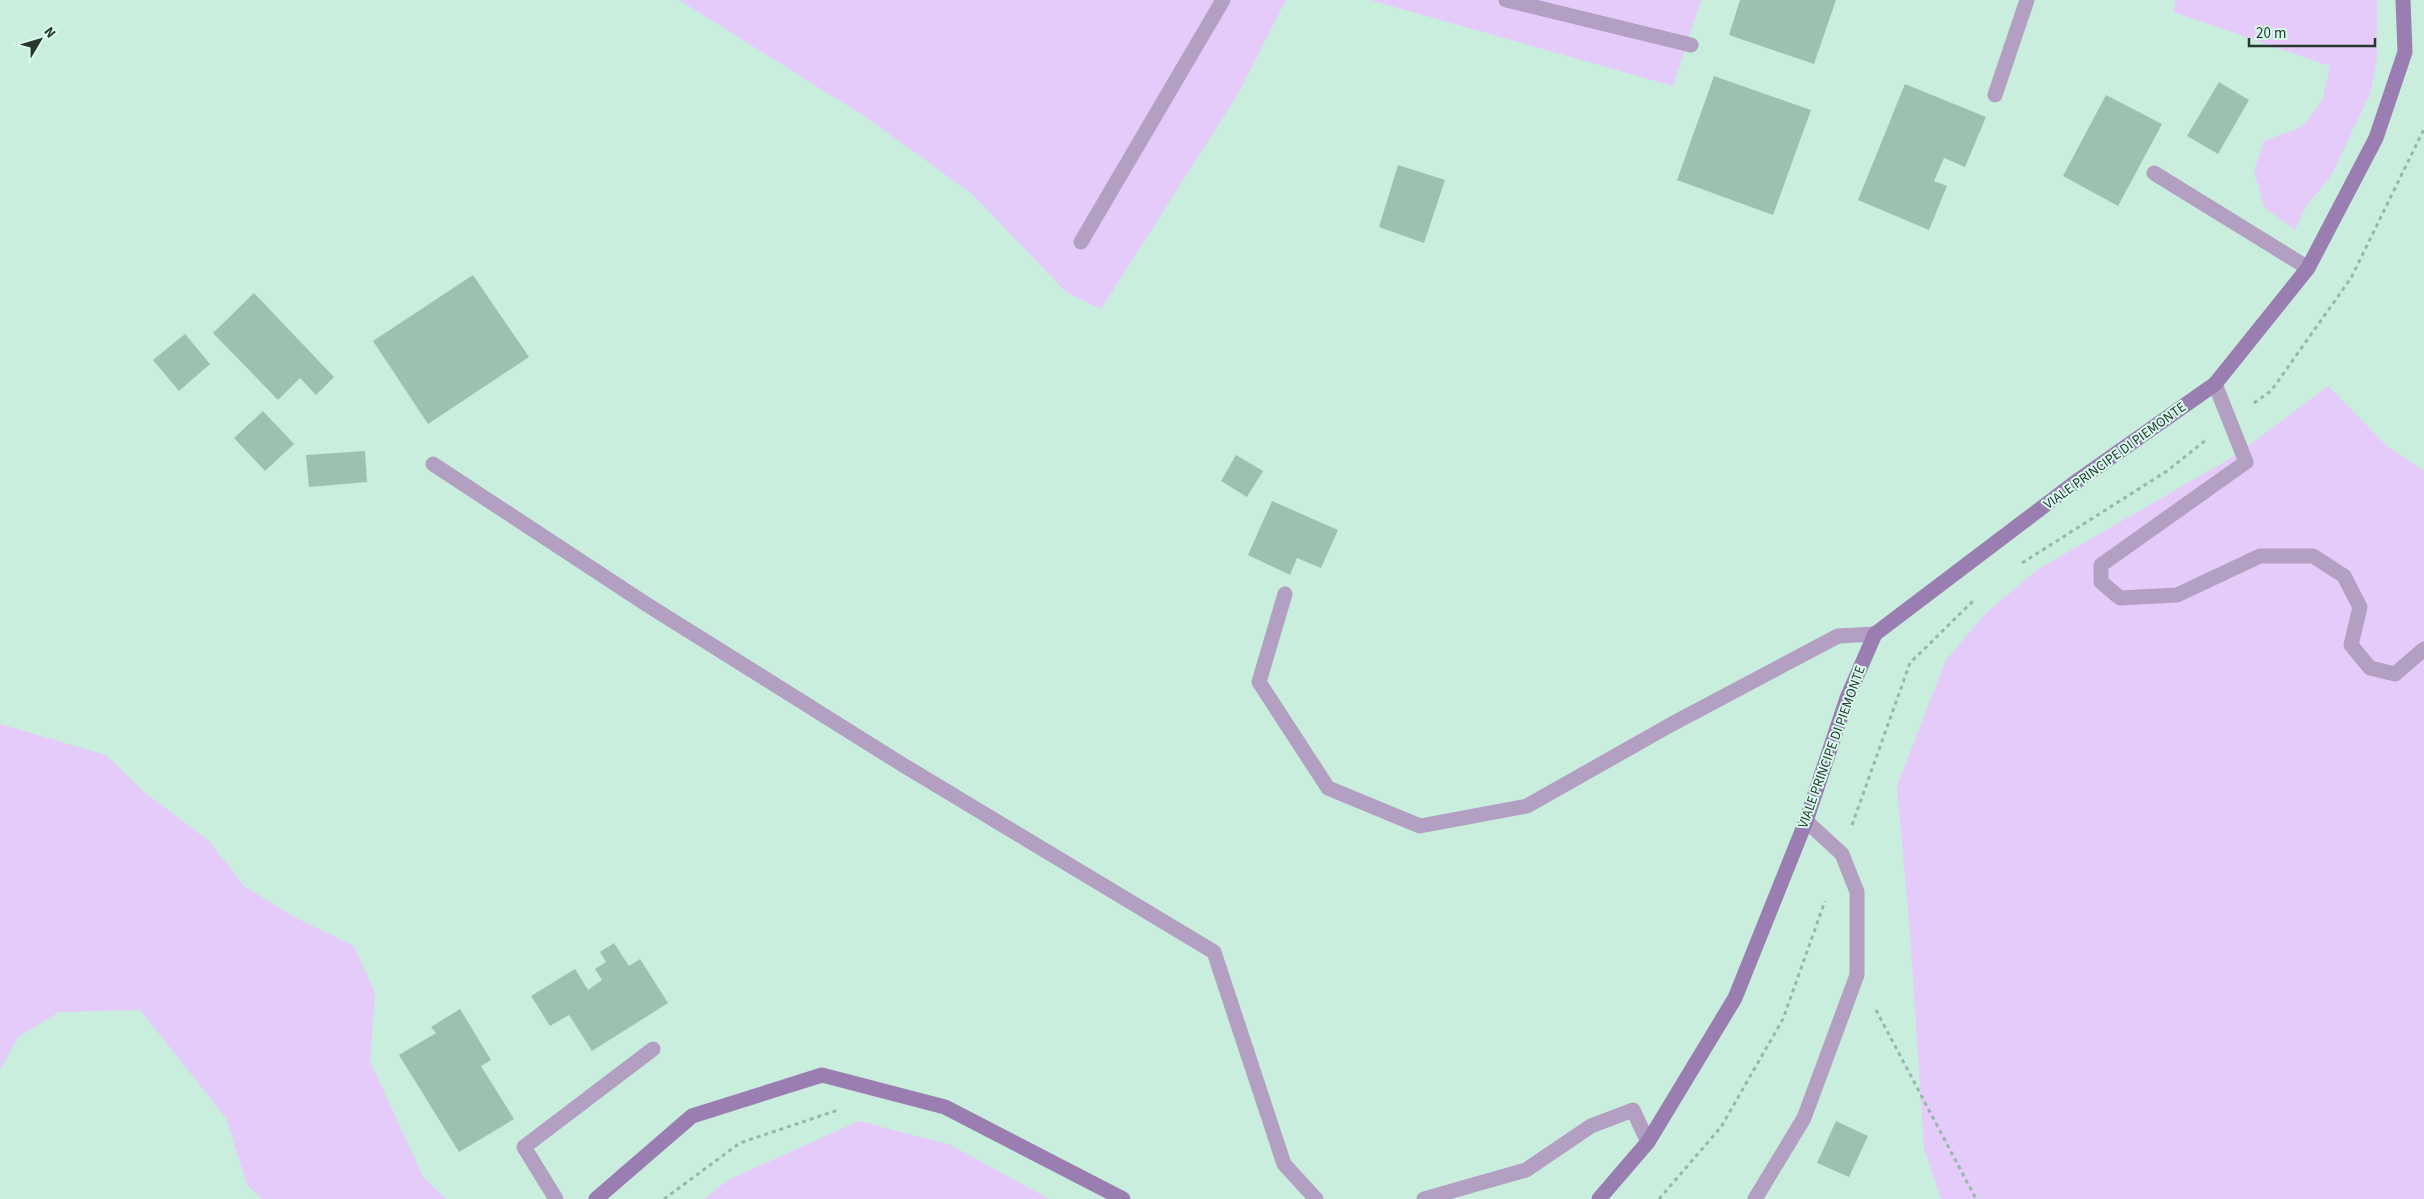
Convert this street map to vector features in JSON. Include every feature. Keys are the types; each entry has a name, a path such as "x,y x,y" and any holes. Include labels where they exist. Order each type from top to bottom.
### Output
{"street":[{"path":"1081,242 1223,0"},
{"path":"1506,0 1691,45"},
{"path":"1995,94 2027,0"},
{"name":"VIALE PRINCIPE DI PIEMONTE","path":"1599,1199 1648,1142 1735,998 1806,821 1846,698 1875,634 2073,484 2215,384 2308,268 2376,138 2405,52 2403,0"},
{"path":"2154,173 2308,268"},
{"path":"2215,384 2231,420 2246,462 2101,565 2101,582 2120,598 2178,595 2260,556 2314,556 2344,576 2360,607 2351,645 2370,668 2395,674 2424,649"},
{"path":"433,464 646,604 903,766 1214,952 1284,1164 1316,1199"},
{"path":"1285,594 1259,682 1328,788 1420,826 1527,806 1672,724 1838,636 1875,634"},
{"path":"1755,1199 1804,1118 1858,975 1857,892 1842,854 1806,821"},
{"path":"556,1199 524,1147 653,1049"},
{"path":"596,1199 692,1116 822,1075 945,1107 1123,1199"},
{"path":"1424,1199 1526,1170 1591,1126 1633,1110 1648,1142"}],"path":[{"path":"2014,568 2167,471 2271,391 2351,278 2424,129"},
{"path":"1842,854 1910,663 1976,597"},
{"path":"1659,1199 1721,1127 1783,1019 1826,900"},
{"path":"1858,975 1976,1199"},
{"path":"664,1199 740,1143 846,1108"}],"shaded area":[{"path":"679,0 1286,0 1238,94 1101,309 1066,292 972,194 867,118"},
{"path":"1370,0 1701,0 1673,86"},
{"path":"2175,0 2377,0 2377,59 2370,94 2331,176 2306,206 2295,230 2264,207 2254,171 2264,141 2302,127 2322,101 2330,66 2174,12"},
{"path":"2328,386 2388,447 2424,471 2424,1199 1941,1199 1924,1148 1910,934 1897,786 1946,660 1986,613 2037,570 2236,455"},
{"path":"0,724 106,755 144,792 209,841 244,886 296,918 354,946 375,993 370,1061 423,1177 446,1199 262,1199 247,1185 226,1118 140,1010 59,1012 18,1037 0,1070"},
{"path":"859,1121 951,1145 1049,1199 704,1199 728,1180"}],"building":[{"path":"1740,0 1836,0 1814,64 1729,35"},
{"path":"1714,76 1811,110 1773,215 1677,180"},
{"path":"2219,82 2249,100 2218,154 2187,136"},
{"path":"1905,84 1986,117 1965,167 1944,158 1934,181 1947,186 1929,230 1858,200"},
{"path":"2106,95 2162,124 2118,206 2063,176"},
{"path":"1398,165 1445,180 1424,243 1379,227"},
{"path":"473,275 529,357 428,424 373,341"},
{"path":"254,293 334,377 316,395 300,378 278,400 213,333"},
{"path":"185,334 210,364 179,391 153,360"},
{"path":"263,411 294,444 265,471 234,438"},
{"path":"365,451 367,482 309,487 306,455"},
{"path":"1236,455 1263,471 1247,497 1221,481"},
{"path":"1272,501 1338,530 1321,568 1297,558 1290,575 1248,555"},
{"path":"614,943 629,966 640,959 668,1003 592,1051 569,1015 550,1026 531,996 575,969 588,990 602,980 595,969 606,962 600,952"},
{"path":"460,1009 491,1060 481,1066 514,1119 459,1152 399,1055 436,1033 431,1027"},
{"path":"1836,1121 1868,1136 1849,1177 1817,1163"}]}
